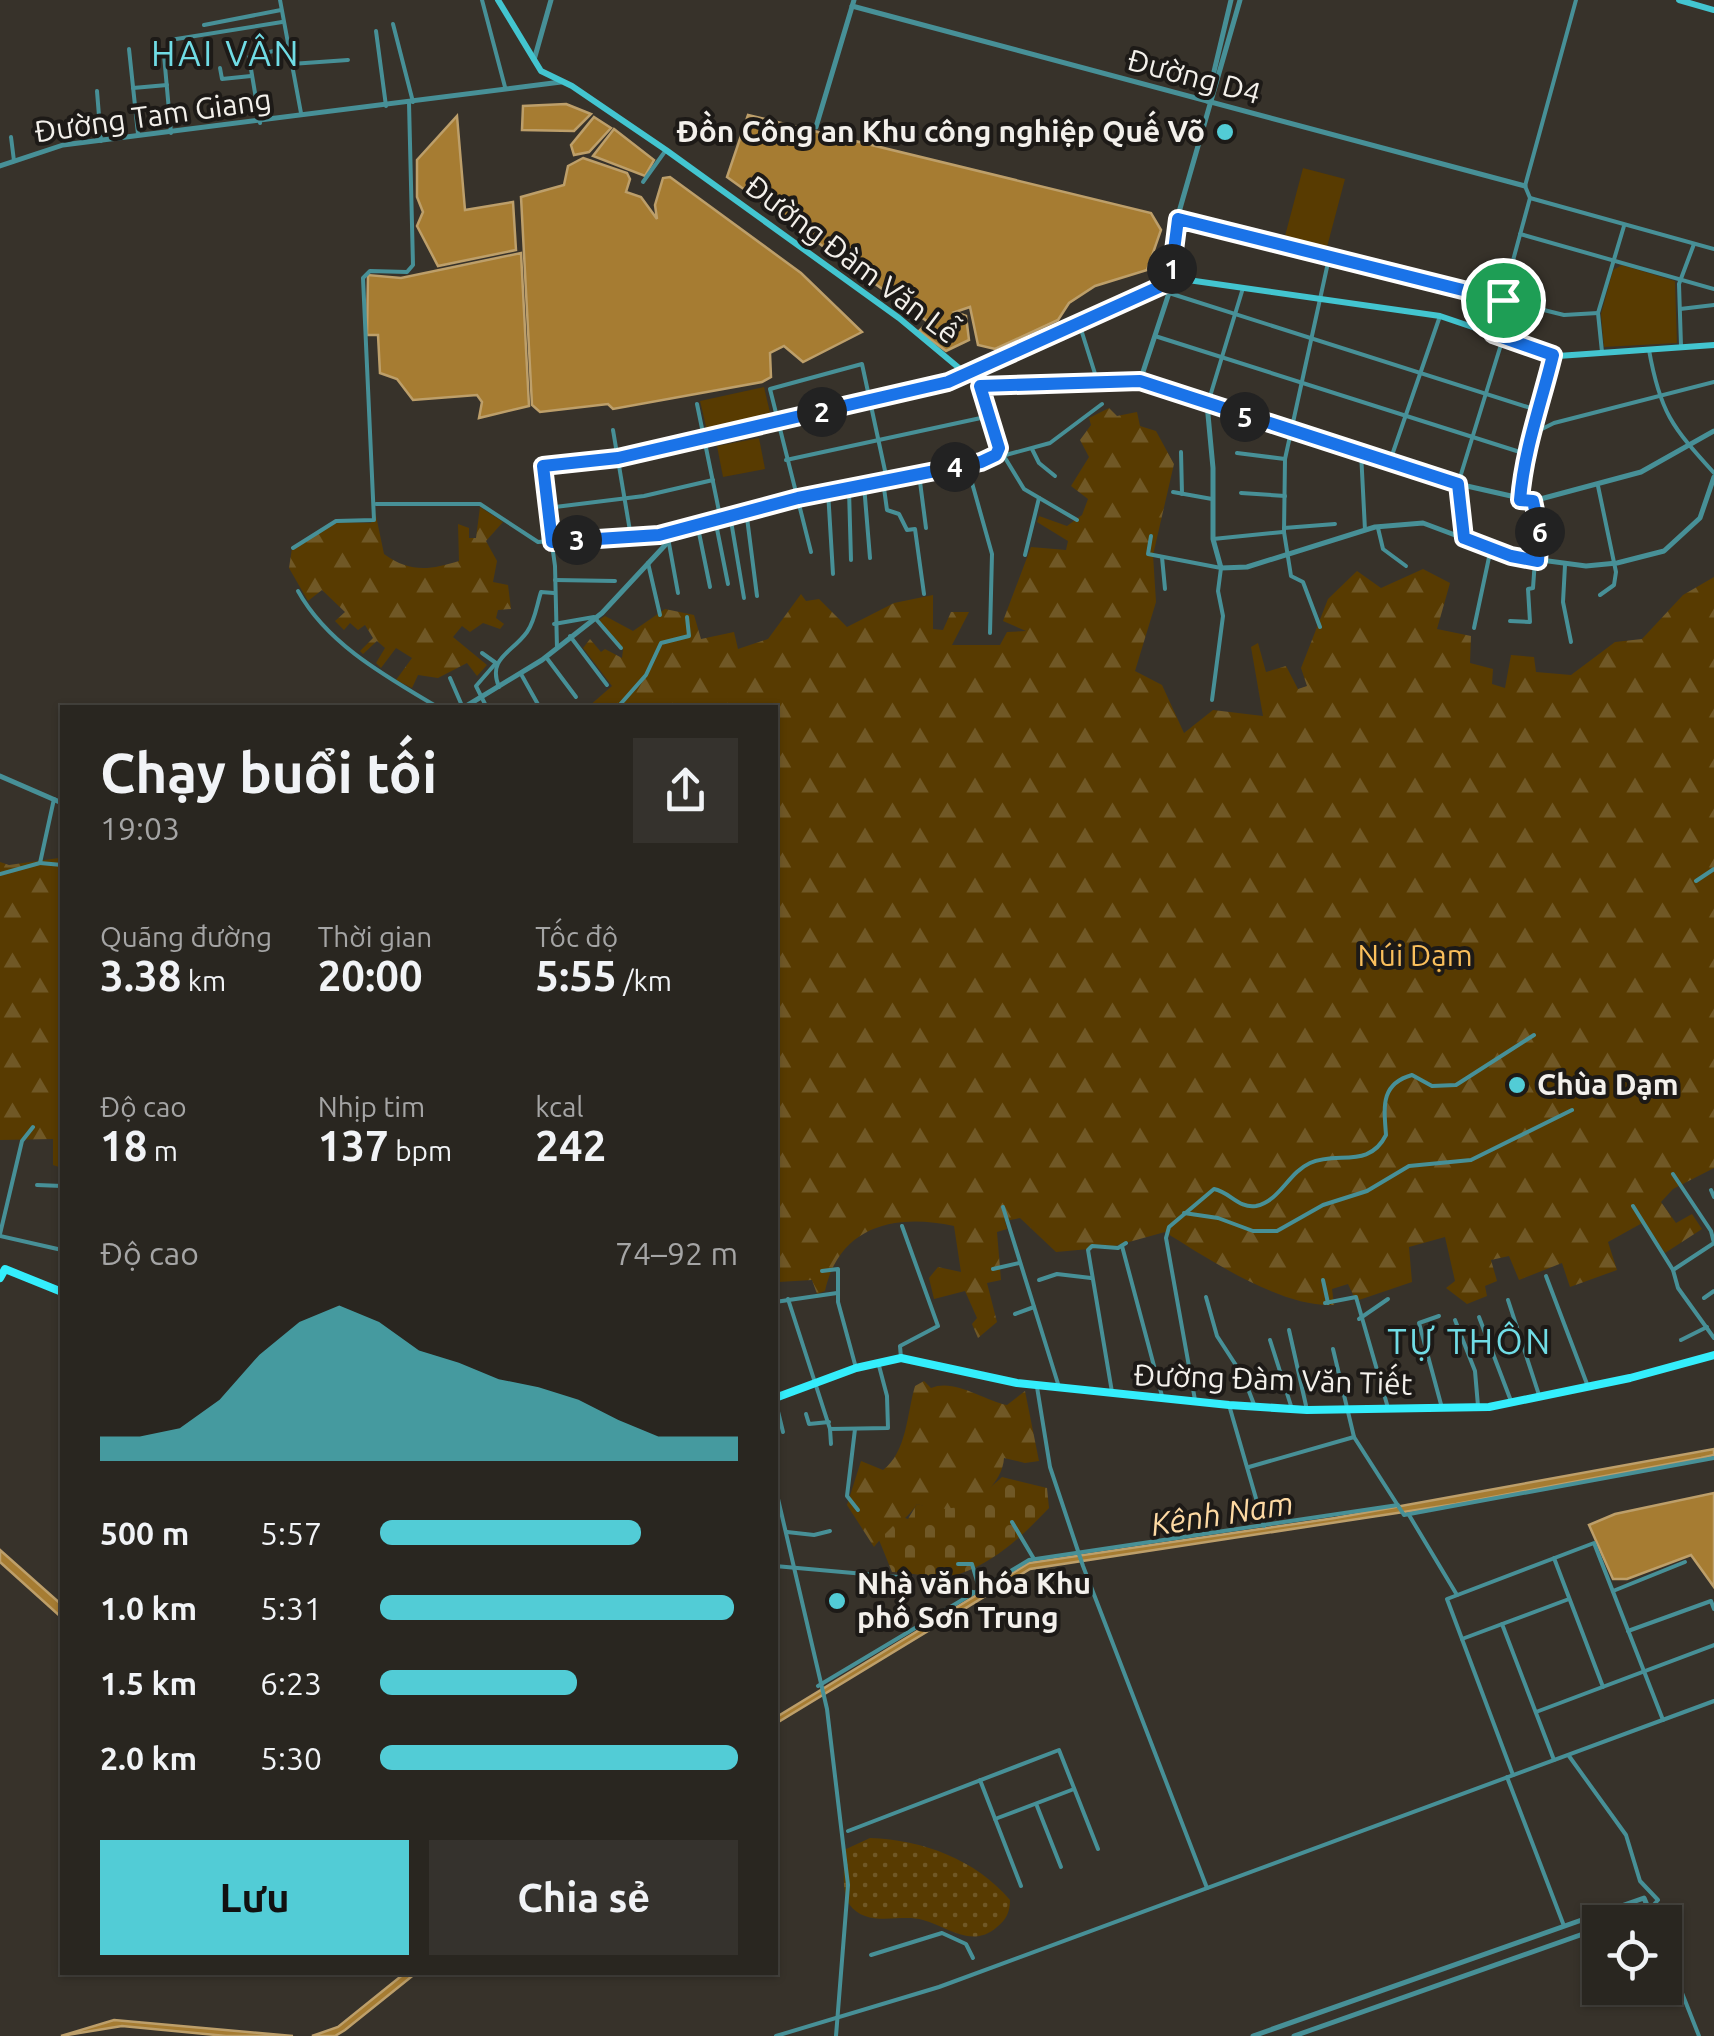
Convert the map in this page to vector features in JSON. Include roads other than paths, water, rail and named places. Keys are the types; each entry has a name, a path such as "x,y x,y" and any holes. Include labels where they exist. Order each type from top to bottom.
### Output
{"main road":[{"path":"498,0 541,72 564,82"},
{"path":"1679,0 1714,10"},
{"name":"Đường Đàm Văn Lễ","path":"564,82 666,150 899,318 965,373 1181,278 1440,316 1553,355 1602,355 1714,345"},
{"path":"2,1270 60,1291"},
{"name":"Đường Đàm Văn Tiết","path":"778,1398 856,1368 902,1358 1036,1385 1228,1406 1307,1410 1478,1407 1588,1387 1714,1355"}],"street":[{"path":"280,0 302,117"},
{"path":"482,0 506,90"},
{"path":"534,62 551,0"},
{"path":"1207,104 1207,86 1231,0"},
{"path":"1140,381 1169,293 1178,219 1207,104 1240,0"},
{"path":"1493,334 1530,198 1526,186 1576,0"},
{"path":"816,127 853,3"},
{"name":"Đường D4","path":"853,3 1207,104 1526,186"},
{"path":"204,25 280,10"},
{"path":"170,40 282,22"},
{"path":"293,548 339,520 374,520 363,278 370,271 407,272 413,265 411,103 394,24"},
{"path":"376,32 386,106"},
{"path":"260,122 248,57 288,48"},
{"path":"130,49 138,136"},
{"path":"164,55 171,133"},
{"path":"291,64 348,60"},
{"path":"220,68 222,79 251,76"},
{"name":"Đường Tam Giang","path":"0,166 54,147 564,82"},
{"path":"133,88 166,85"},
{"path":"98,91 101,141"},
{"path":"11,138 14,161"},
{"path":"642,182 666,150"},
{"path":"1530,198 1714,250"},
{"path":"1178,219 1564,315 1598,314"},
{"path":"1602,355 1598,314 1624,226"},
{"path":"1520,234 1714,289"},
{"path":"1681,348 1681,280 1694,244"},
{"path":"1320,626 1304,582 1292,576 1284,530 1285,459 1329,258"},
{"path":"1212,700 1223,616 1218,592 1221,568 1213,538 1207,404 1243,288"},
{"path":"1169,293 1540,411"},
{"path":"1680,309 1714,305"},
{"path":"1390,461 1424,373 1440,316"},
{"path":"1078,322 1097,380"},
{"path":"1155,336 1524,454"},
{"path":"1464,538 1458,484 1504,338"},
{"path":"1151,536 1148,554 1221,568 1247,568 1378,527 1423,524 1537,561 1614,563 1664,551 1700,518 1714,475 1688,446 1658,398 1649,350"},
{"path":"1520,500 1524,454 1534,433 1553,355"},
{"path":"811,552 769,398 771,388 857,362 862,364 872,400 887,510 899,514 907,530 914,529 924,594"},
{"path":"557,648 555,580 543,466 618,458 777,424 965,373 980,386 1002,456 1024,489 1077,520"},
{"path":"980,386 1140,381 1458,484 1533,501 1641,472 1714,431"},
{"path":"1534,433 1554,423 1714,382"},
{"path":"697,404 728,584"},
{"path":"1002,456 1050,443 1102,404"},
{"path":"786,460 990,416"},
{"path":"614,430 631,537"},
{"path":"376,504 480,504 533,541 631,537 674,532 798,498 968,465 988,460 999,448"},
{"path":"1032,448 1039,463 1056,476"},
{"path":"1181,452 1182,494"},
{"path":"1361,452 1365,530"},
{"path":"1237,453 1285,459"},
{"path":"968,465 992,554 990,633"},
{"path":"919,474 926,528"},
{"path":"547,508 713,480"},
{"path":"864,484 870,558"},
{"path":"1598,486 1614,563 1614,584 1600,595"},
{"path":"849,488 851,560"},
{"path":"828,492 834,574"},
{"path":"1173,492 1214,500"},
{"path":"1241,492 1285,496"},
{"path":"1025,555 1038,498"},
{"path":"1510,621 1530,622 1528,590 1533,588 1540,533 1533,501"},
{"path":"746,510 757,596"},
{"path":"730,514 744,598"},
{"path":"697,523 710,587"},
{"path":"1213,538 1335,524"},
{"path":"1378,527 1384,549 1406,566"},
{"path":"468,705 546,658 596,617 674,532"},
{"path":"668,538 678,593"},
{"path":"1474,628 1491,548"},
{"path":"1162,557 1166,588"},
{"path":"648,563 660,615"},
{"path":"1565,564 1563,602 1571,642"},
{"path":"555,580 608,578 615,582"},
{"path":"298,590 314,617 365,663 434,705"},
{"path":"485,705 476,686 528,631 541,592 554,593"},
{"path":"554,624 596,617"},
{"path":"596,617 622,648"},
{"path":"620,705 646,675 662,643 689,636 687,617"},
{"path":"570,636 608,685"},
{"path":"482,653 496,663 499,687"},
{"path":"546,658 576,696"},
{"path":"521,674 538,705"},
{"path":"450,678 462,705"},
{"path":"0,776 60,803"},
{"path":"40,863 54,799"},
{"path":"0,874 40,863 60,865"},
{"path":"1696,881 1714,869"},
{"path":"1195,1402 1167,1229 1214,1189 1244,1206 1260,1204 1310,1164 1368,1155 1386,1135 1384,1098 1395,1082 1412,1074 1432,1086 1456,1085 1534,1035"},
{"path":"1184,1213 1218,1218 1253,1231 1277,1232 1323,1206 1368,1191 1409,1166 1471,1160 1572,1110"},
{"path":"34,1127 22,1140 0,1235 60,1250"},
{"path":"1673,1174 1712,1229 1714,1243 1673,1270"},
{"path":"38,1185 60,1186"},
{"path":"1633,1206 1673,1270 1678,1288 1714,1338"},
{"path":"1003,1208 1058,1387"},
{"path":"902,1226 938,1326 900,1346 902,1358"},
{"path":"1113,1395 1089,1248 1124,1244 1162,1399"},
{"path":"994,1269 1020,1263"},
{"path":"822,1272 838,1269 837,1293 856,1368"},
{"path":"1039,1280 1057,1274 1091,1278"},
{"path":"1546,1276 1588,1387"},
{"path":"1322,1280 1326,1303 1356,1296 1359,1319 1388,1408"},
{"path":"1704,1298 1714,1291"},
{"path":"778,1301 837,1293"},
{"path":"1206,1297 1216,1336 1243,1376 1255,1408"},
{"path":"788,1299 829,1422 831,1444"},
{"path":"1359,1319 1388,1299"},
{"path":"1508,1300 1539,1396"},
{"path":"1015,1314 1034,1307"},
{"path":"1439,1316 1420,1323 1442,1408"},
{"path":"1479,1317 1512,1402"},
{"path":"1455,1320 1475,1372 1478,1407"},
{"path":"1681,1340 1706,1327"},
{"path":"1290,1330 1307,1410"},
{"path":"1270,1340 1292,1409"},
{"path":"1333,1349 1354,1437 1457,1595"},
{"path":"830,1430 888,1428 887,1396 878,1362"},
{"path":"1036,1385 1050,1466 1082,1566 1208,1888"},
{"path":"1228,1406 1264,1527"},
{"path":"778,1413 782,1432"},
{"path":"806,1414 810,1424 829,1422"},
{"path":"855,1428 847,1499 858,1510"},
{"path":"1249,1467 1354,1437"},
{"path":"1407,1515 1714,1458"},
{"path":"778,1498 823,1698 848,1885 836,2036"},
{"path":"818,1686 1034,1559 1398,1505"},
{"path":"1012,1522 1034,1559"},
{"path":"787,1532 814,1536 830,1532"},
{"path":"1564,1926 1447,1599 1594,1543 1663,1720"},
{"path":"1554,1558 1603,1686"},
{"path":"1612,1591 1685,1562"},
{"path":"958,1564 972,1564 976,1590"},
{"path":"778,1567 898,1577"},
{"path":"926,1585 976,1590"},
{"path":"1462,1639 1569,1598"},
{"path":"1628,1632 1711,1601 1714,1609"},
{"path":"1502,1624 1554,1760"},
{"path":"1536,1712 1714,1645"},
{"path":"776,2036 952,1982 1714,1701"},
{"path":"848,1831 1059,1750 1098,1849"},
{"path":"1568,1755 1626,1835 1640,1881 1654,1890 1658,1900 1654,1905"},
{"path":"980,1780 1021,1886"},
{"path":"995,1819 1074,1789"},
{"path":"1036,1804 1060,1866"},
{"path":"1624,1905 1644,1898 1647,1905"},
{"path":"1253,2036 1582,1920"},
{"path":"871,1955 942,1932 966,1944 973,1958"},
{"path":"1294,2036 1582,1934"},
{"path":"1682,1993 1699,2036"}],"place":[{"name":"Đồn Công an Khu công nghiệp Quế Võ","path":"1225,132"},
{"name":"Chùa Dạm","path":"1517,1085"},
{"name":"Nhà văn hóa Khu phố Sơn Trung","path":"837,1601"}],"district":[{"name":"HAI VÂN","path":"226,54"},
{"name":"TỰ THÔN","path":"1470,1342"}],"park label":[{"name":"Núi Dạm","path":"1415,956"}],"water label":[{"name":"Kênh Nam","path":"1222,1514"}]}
